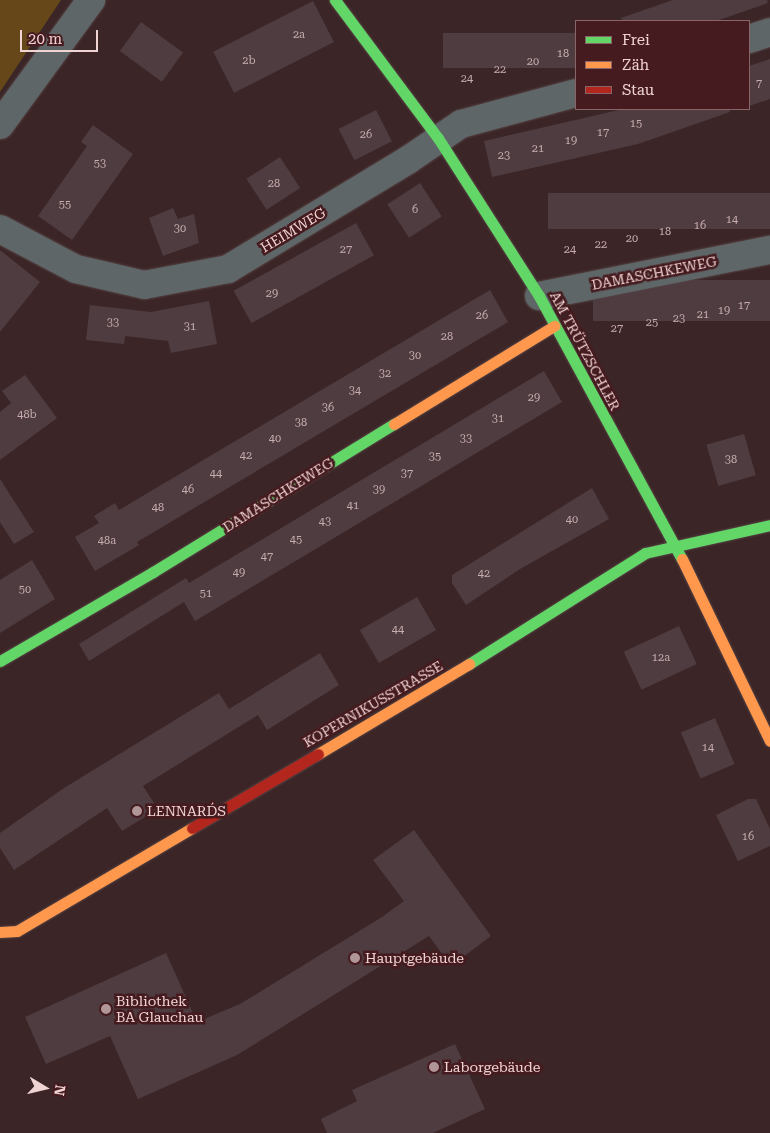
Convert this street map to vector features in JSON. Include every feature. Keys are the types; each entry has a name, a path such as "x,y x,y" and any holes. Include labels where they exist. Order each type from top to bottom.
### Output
{"street":[{"path":"0,125 91,0"},
{"name":"AM TRÜTZSCHLER","path":"335,0 438,138 539,296 675,546 770,740"},
{"path":"750,39 770,32"},
{"name":"HEIMWEG","path":"0,228 76,269 144,285 228,269 408,160 461,124 575,93"},
{"name":"DAMASCHKEWEG","path":"539,296 770,250"},
{"name":"DAMASCHKEWEG","path":"0,661 153,572 554,326"},
{"name":"KOPERNIKUSSTRASSE","path":"0,932 17,931 444,680 645,553 770,525"}],"shaded area":[{"path":"0,0 61,0 0,92"}],"building":[{"path":"673,0 767,0 768,3 719,20 622,20 621,18"},
{"path":"313,1 334,42 234,93 213,52"},
{"path":"141,22 183,53 162,82 120,51"},
{"path":"443,33 575,33 575,68 443,68"},
{"path":"770,59 770,99 750,106 750,66"},
{"path":"376,110 392,141 354,160 339,129"},
{"path":"619,110 729,110 730,112 638,144 492,177 484,141"},
{"path":"93,125 133,154 72,240 38,216 87,146 81,142"},
{"path":"280,157 300,188 267,210 246,179"},
{"path":"420,183 442,217 409,238 387,204"},
{"path":"548,193 770,193 770,229 548,229"},
{"path":"173,208 178,219 194,214 199,243 163,256 149,218"},
{"path":"356,223 374,255 251,323 234,291"},
{"path":"0,250 40,282 0,332"},
{"path":"593,280 770,280 770,321 593,321"},
{"path":"490,290 508,322 137,542 139,545 95,571 75,537 99,523 94,516 115,503 119,510"},
{"path":"209,301 217,344 171,353 168,341 125,336 124,344 86,340 90,305 151,312"},
{"path":"544,371 562,402 195,621 184,602 89,661 79,644 186,578 189,583"},
{"path":"25,375 57,418 0,460 0,412 11,403 2,391"},
{"path":"744,434 756,475 718,486 707,445"},
{"path":"0,479 34,532 14,544 0,522"},
{"path":"592,488 609,519 520,569 466,605 452,583 452,575"},
{"path":"32,560 55,599 0,633 0,580"},
{"path":"417,597 436,630 379,663 360,630"},
{"path":"679,626 697,664 641,690 624,652"},
{"path":"320,653 339,685 267,730 258,715 143,786 158,809 122,831 107,808 14,870 0,848 0,833 64,788 219,693 229,709"},
{"path":"715,718 735,764 700,778 681,732"},
{"path":"748,799 756,799 770,829 770,846 738,861 716,815"},
{"name":"Hauptgebäude","path":"414,830 491,936 451,966 429,936 237,1055 138,1099 110,1036 46,1064 25,1017 166,953 197,1022 240,1004 382,917 404,901 373,860"},
{"name":"Laborgebäude","path":"455,1044 485,1109 433,1133 327,1133 321,1119 357,1101 352,1090"}],"traffic: fast":[{"path":"335,0 438,138 539,296 682,559"},
{"path":"0,661 153,572 394,424"},
{"path":"469,664 645,553 770,525"}],"traffic: slow":[{"path":"394,424 554,326"},
{"path":"682,559 770,741"},
{"path":"318,754 469,664"},
{"path":"0,932 17,931 192,828"}],"traffic: jam":[{"path":"192,828 318,754"}],"place":[{"name":"LENNARD´S","path":"137,811"},
{"name":"Hauptgebäude","path":"355,958"},
{"name":"Bibliothek BA Glauchau","path":"106,1009"},
{"name":"Laborgebäude","path":"434,1067"}]}
